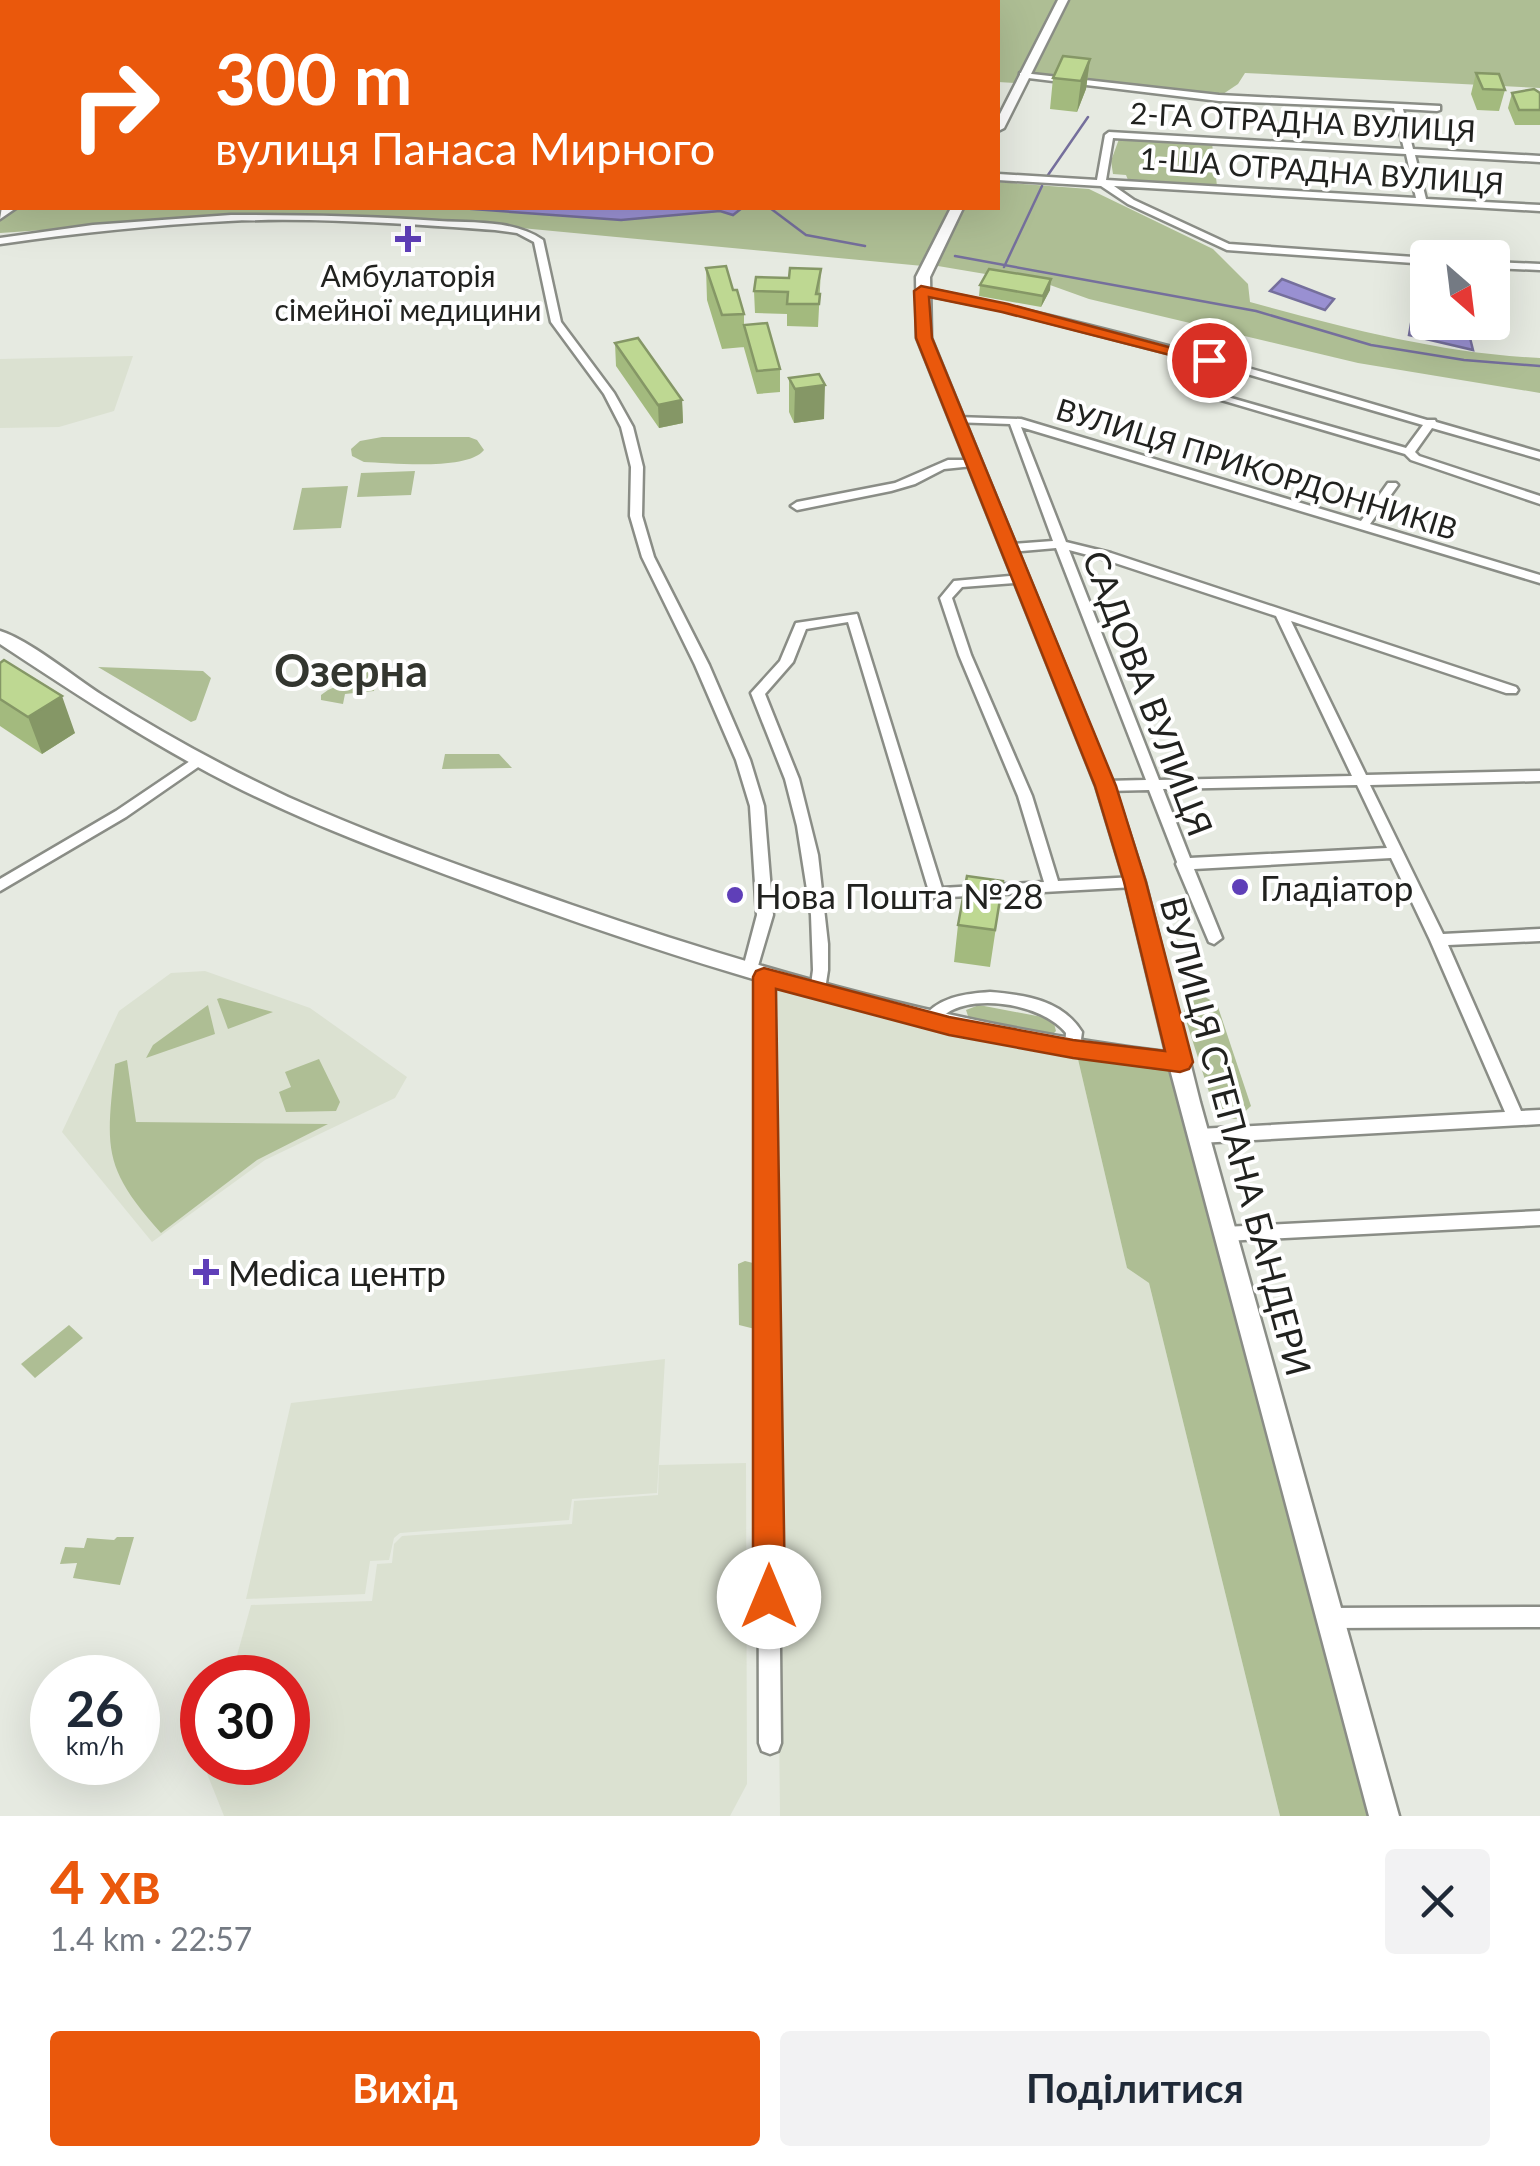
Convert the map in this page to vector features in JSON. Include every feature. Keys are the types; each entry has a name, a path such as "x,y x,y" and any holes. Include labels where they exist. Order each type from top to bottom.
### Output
{"main road":[{"path":"1000,123 1017,81 1062,0"},
{"name":"ВУЛИЦЯ СТЕПАНА БАНДЕРИ","path":"955,210 934,248 921,291 924,338 1105,786 1135,882 1198,1136 1384,1816"},
{"path":"0,636 199,760 265,794 407,854 818,992 928,1020 1073,1049 1180,1062"}],"street":[{"path":"1017,81 1219,98 1437,108"},
{"path":"1398,106 1422,202"},
{"name":"2-ГА ОТРАДНА ВУЛИЦЯ","path":"1101,182 1109,135 1540,160"},
{"name":"1-ША ОТРАДНА ВУЛИЦЯ","path":"1000,177 1540,208"},
{"path":"1101,182 1131,202 1228,247 1410,260"},
{"path":"0,242 93,228 270,218 460,224 519,231 538,240 556,322 609,393 628,427 637,467 636,516 648,557 702,665 743,760 757,806 765,915 757,974 770,1743"},
{"path":"1510,266 1540,268"},
{"path":"921,291 1003,307 1241,368 1540,456"},
{"path":"1206,394 1409,452 1415,458 1540,500"},
{"name":"ВУЛИЦЯ ПРИКОРДОННИКІВ","path":"956,420 1016,421 1540,579"},
{"name":"САДОВА ВУЛИЦЯ","path":"1016,421 1059,544 1214,938"},
{"path":"1409,452 1431,422"},
{"path":"797,506 918,480 933,466 953,461 973,463"},
{"path":"1363,526 1392,485"},
{"path":"1010,548 1059,544 1511,690"},
{"path":"1022,578 958,584 946,598 965,655 1025,796 1052,885"},
{"path":"1282,615 1438,940 1516,1118"},
{"path":"818,992 820,940 797,799 758,694 786,662 801,626 854,617 936,894 1135,882"},
{"path":"0,886 121,814 199,760"},
{"path":"1105,786 1540,776"},
{"name":"САДОВА ВУЛИЦЯ","path":"1183,864 1395,853"},
{"path":"1438,940 1540,935"},
{"path":"928,1020 954,1001 979,996 1050,1009 1074,1026 1077,1034 1073,1049"},
{"path":"1198,1136 1540,1118"},
{"path":"1225,1234 1540,1218"},
{"path":"1329,1618 1540,1616"}],"shaded area":[{"path":"486,210 739,210 733,215 720,211 621,220"},
{"path":"1282,279 1334,299 1325,310 1270,291"},
{"path":"1430,340 1470,340 1473,350"},
{"path":"133,356 114,411 59,427 0,428 0,359"},
{"path":"205,971 310,1008 407,1077 395,1098 265,1160 152,1242 62,1132 119,1011 171,973"},
{"path":"771,984 947,1031 1077,1055 1127,1268 1149,1283 1280,1816 780,1816"},
{"path":"665,1359 657,1493 572,1499 569,1520 400,1533 394,1538 389,1560 370,1561 365,1594 246,1599 291,1403"},
{"path":"746,1463 747,1784 730,1816 224,1816 212,1785 310,1785 310,1655 237,1655 251,1605 372,1601 377,1564 392,1563 394,1544 402,1536 572,1524 574,1501 658,1495 659,1465"}],"green space":[{"path":"1000,0 1060,0 1015,83 1000,82"},
{"path":"1066,0 1540,0 1540,88 1245,73 1238,84 1220,96 1027,74"},
{"path":"1119,139 1212,143 1217,186 1128,180 1126,175 1113,174 1111,161"},
{"path":"1000,182 1089,189 1213,249 1248,284 1250,302 1430,345 1540,358 1540,393 1358,363 1089,299 1050,285 932,265 960,210 1000,210"},
{"path":"12,210 951,210 923,266 447,221 232,217 0,233 0,219"},
{"path":"382,437 469,437 484,450 462,461 428,464 364,462 352,456 351,449 360,441"},
{"path":"415,471 411,495 357,497 361,473"},
{"path":"348,486 341,528 293,530 302,488"},
{"path":"98,667 203,671 211,678 196,720 191,722"},
{"path":"377,668 374,691 345,694 343,704 321,700 328,690"},
{"path":"445,754 499,754 512,768 442,769"},
{"path":"1200,994 1217,1004 1251,1106 1237,1119 1222,1118 1215,1111 1184,1014 1185,1000"},
{"path":"217,999 273,1012 228,1029"},
{"path":"208,1005 215,1034 146,1058 153,1045"},
{"path":"979,1005 1053,1019 1056,1031 1052,1035 970,1022 966,1010"},
{"path":"1077,1055 1175,1067 1382,1816 1280,1816 1149,1283 1127,1268"},
{"path":"319,1059 340,1102 336,1111 286,1112 279,1092 291,1087 285,1072"},
{"path":"127,1060 136,1122 328,1124 257,1160 161,1233 128,1191 112,1156 110,1117 115,1064"},
{"path":"753,1263 756,1270 755,1329 739,1325 738,1264"},
{"path":"69,1325 83,1338 35,1378 21,1364"},
{"path":"134,1537 120,1585 73,1578 77,1563 60,1564 65,1547 84,1548 87,1538"}],"building":[{"path":"1063,56 1090,59 1081,81 1053,78"},
{"path":"1476,73 1499,74 1505,90 1483,89"},
{"path":"1534,89 1540,93 1540,110 1519,110 1512,93"},
{"path":"726,266 744,314 722,315 706,268"},
{"path":"790,268 821,269 816,294 820,294 819,304 787,304 788,292 754,291 756,277 789,278"},
{"path":"989,269 1051,279 1043,296 980,285"},
{"path":"767,323 780,369 757,371 744,325"},
{"path":"638,338 682,400 658,405 615,343"},
{"path":"819,374 825,385 795,389 789,378"},
{"path":"4,660 62,696 28,717 0,699 0,663"},
{"path":"967,876 1003,881 995,930 958,925"}],"waterway":[{"path":"1048,175 1088,117"},
{"path":"1005,265 1042,186"},
{"path":"773,210 806,235 865,246"},
{"path":"955,256 1005,265"},
{"path":"1005,265 1256,311 1371,345 1464,360 1540,366"}],"place":[{"name":"Амбулаторія сімейної медицини","path":"408,239"},
{"name":"Гладіатор","path":"1240,887"},
{"name":"Нова Пошта №28","path":"735,895"},
{"name":"Medica центр","path":"206,1272"}],"district":[{"name":"Озерна","path":"351,670"}],"route":[{"path":"769,1597 764,977 949,1026 1116,1056 1180,1062 1135,882 1105,786 924,338 921,291 1003,307 1209,360"}]}
